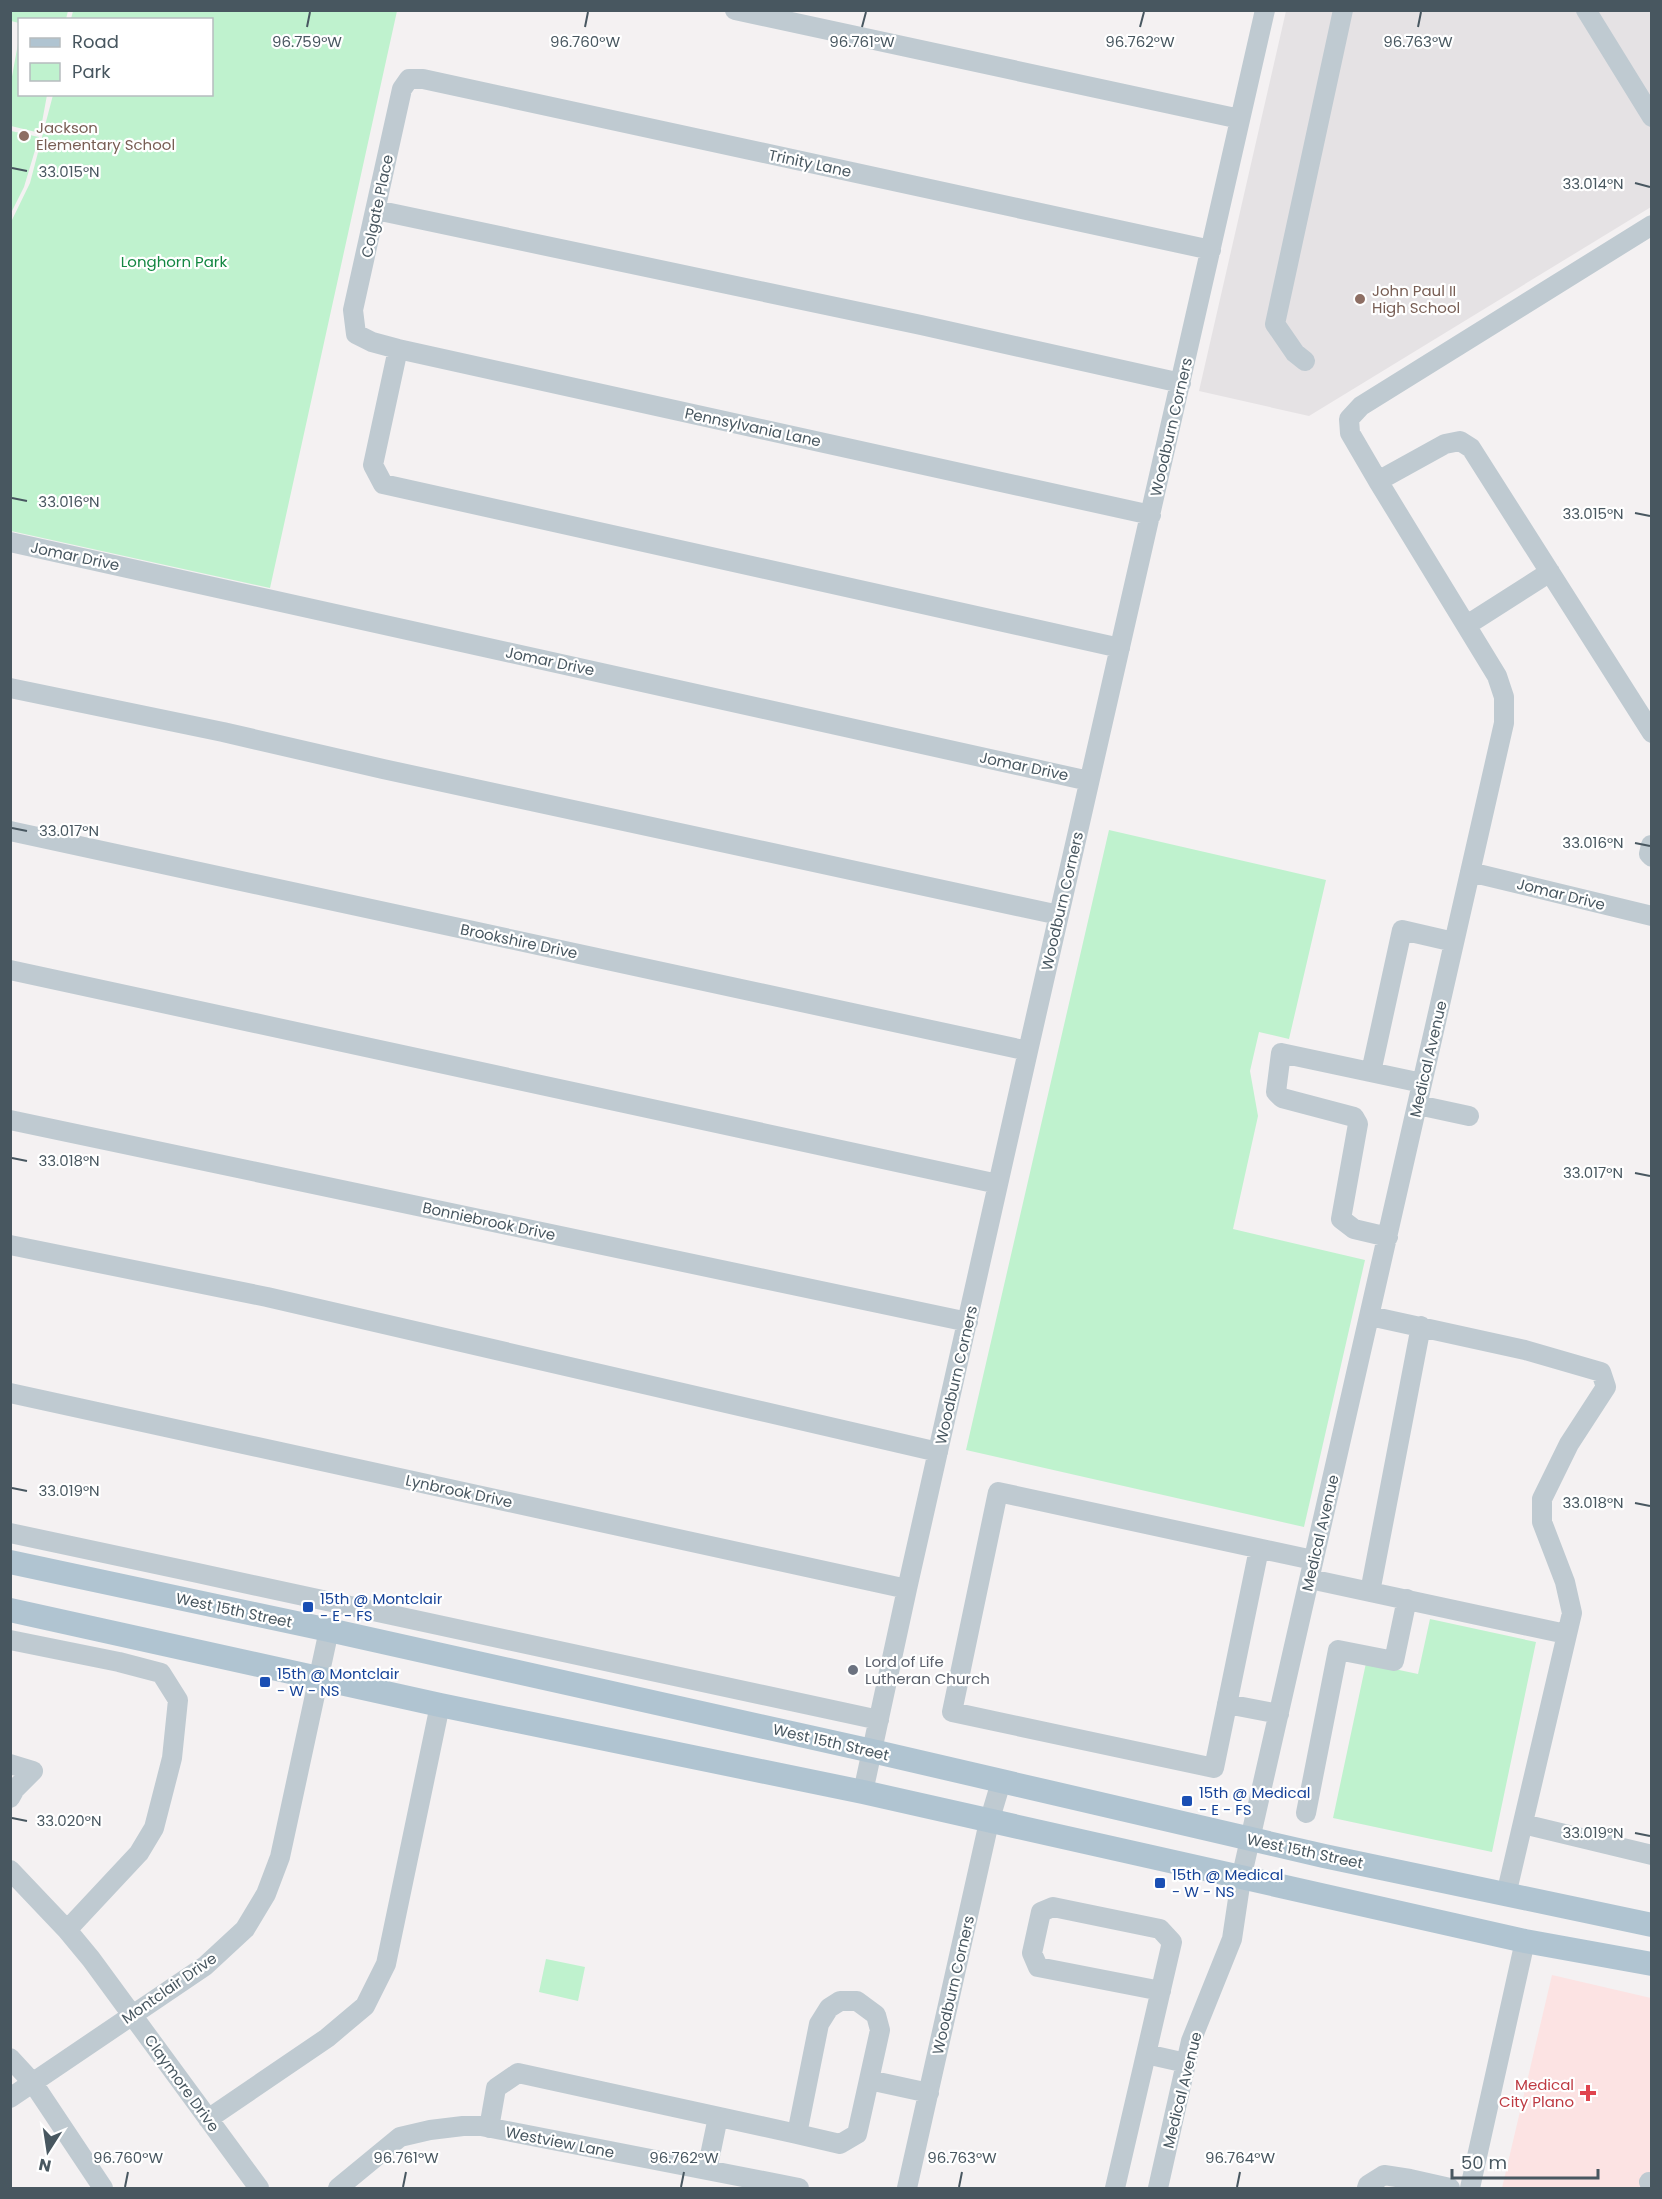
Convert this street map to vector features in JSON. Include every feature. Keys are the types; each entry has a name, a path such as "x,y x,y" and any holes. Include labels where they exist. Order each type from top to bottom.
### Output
{"main road":[{"name":"West 15th Street","path":"10,1562 329,1630 872,1751 1251,1840 1652,1925"},
{"path":"10,1610 318,1679 863,1792 1241,1879 1525,1941 1652,1964"}],"street":[{"path":"735,10 1240,119"},
{"name":"Woodburn Corners","path":"863,1792 1028,1051 1265,10"},
{"path":"1305,361 1295,353 1275,324 1343,10"},
{"path":"1586,10 1652,117"},
{"name":"Trinity Lane","path":"409,79 423,78 1211,250"},
{"name":"Colgate Place","path":"356,334 353,310 402,89 409,79"},
{"path":"376,210 899,320 1181,383"},
{"name":"Medical Avenue","path":"1158,2188 1191,2041 1232,1939 1241,1879 1504,723 1504,697 1497,676 1377,481 1350,433 1349,419 1361,406 1652,225"},
{"name":"Pennsylvania Lane","path":"356,334 372,342 398,349 1151,515"},
{"path":"398,349 373,465 383,484 1120,648"},
{"path":"1377,481 1445,444 1460,441 1471,448 1652,733"},
{"name":"Jomar Drive","path":"10,542 1089,781"},
{"path":"1467,625 1550,572"},
{"path":"10,688 224,732 1059,915"},
{"name":"Brookshire Drive","path":"10,831 1028,1051"},
{"name":"Jomar Drive","path":"1470,872 1652,916"},
{"path":"1371,1072 1402,930 1454,942"},
{"path":"10,970 877,1160 998,1184"},
{"path":"1388,1237 1354,1229 1341,1219 1358,1124 1354,1117 1282,1098 1276,1092 1281,1053 1422,1083"},
{"path":"1418,1105 1468,1116"},
{"name":"Bonniebrook Drive","path":"10,1120 968,1322"},
{"path":"10,1245 267,1297 938,1452"},
{"path":"1370,1316 1525,1350 1600,1372 1606,1387 1569,1444 1542,1499 1542,1522 1564,1582 1572,1613 1506,1894"},
{"path":"1370,1592 1421,1326"},
{"name":"Lynbrook Drive","path":"10,1392 907,1588"},
{"path":"1260,1549 1214,1768 952,1712 998,1492 1260,1549 1370,1592 1566,1634"},
{"path":"10,1533 665,1676 879,1720"},
{"path":"1306,1813 1338,1650 1394,1661 1407,1599"},
{"name":"Montclair Drive","path":"10,2098 205,1966 245,1929 266,1894 280,1857 329,1630"},
{"path":"10,1640 161,1673 178,1700 172,1758 154,1828 139,1852 67,1930"},
{"path":"1227,1704 1279,1714"},
{"path":"208,2119 327,2038 365,2006 386,1964 440,1705"},
{"path":"10,1764 33,1771 15,1789 10,1798"},
{"name":"Woodburn Corners","path":"907,2188 1000,1782"},
{"path":"1523,1824 1652,1855"},
{"name":"Claymore Drive","path":"10,1870 67,1930 259,2188"},
{"path":"1115,2188 1161,1991 1172,1942 1160,1929 1053,1907 1041,1912 1032,1953 1038,1967 1161,1991"},
{"path":"1470,2188 1525,1941"},
{"path":"489,2128 496,2088 518,2073 840,2144 857,2134 880,2030 876,2015 857,2001 840,2001 829,2008 819,2024 797,2134"},
{"path":"1146,2054 1186,2063"},
{"path":"10,2058 33,2083 103,2188"},
{"path":"869,2080 928,2093"},
{"path":"707,2170 718,2117"},
{"name":"Westview Lane","path":"338,2188 400,2137 463,2126 489,2128 799,2188"},
{"path":"1367,2188 1384,2175 1450,2188"}],"shaded area":[{"name":"John Paul II High School","path":"1286,11 1651,11 1651,207 1309,416 1199,391"},
{"name":"Medical City Plano","path":"1552,1975 1651,1998 1651,2188 1502,2188"}],"green space":[{"path":"11,10 68,10 66,18 18,18 18,23 11,21"},
{"name":"Longhorn Park","path":"73,11 397,11 270,588 11,531 11,222 30,183 53,96 213,96 213,18 71,18"},
{"path":"18,44 18,96 47,96 40,133 11,126 11,82"},
{"path":"11,131 39,137 24,187 11,213"},
{"path":"1109,830 1326,880 1289,1039 1259,1032 1250,1071 1258,1116 1233,1229 1365,1260 1304,1527 966,1450"},
{"path":"1430,1619 1536,1642 1492,1852 1333,1818 1366,1663 1418,1674"},
{"path":"546,1959 585,1967 578,2001 539,1992"}],"place":[{"name":"Jackson Elementary School","path":"24,136"},
{"name":"John Paul II High School","path":"1360,299"},
{"name":"15th @ Montclair - E - FS","path":"308,1607"},
{"name":"Lord of Life Lutheran Church","path":"853,1670"},
{"name":"15th @ Montclair - W - NS","path":"265,1682"},
{"name":"15th @ Medical - E - FS","path":"1187,1801"},
{"name":"15th @ Medical - W - NS","path":"1160,1883"},
{"name":"Medical City Plano","path":"1588,2093"}]}
